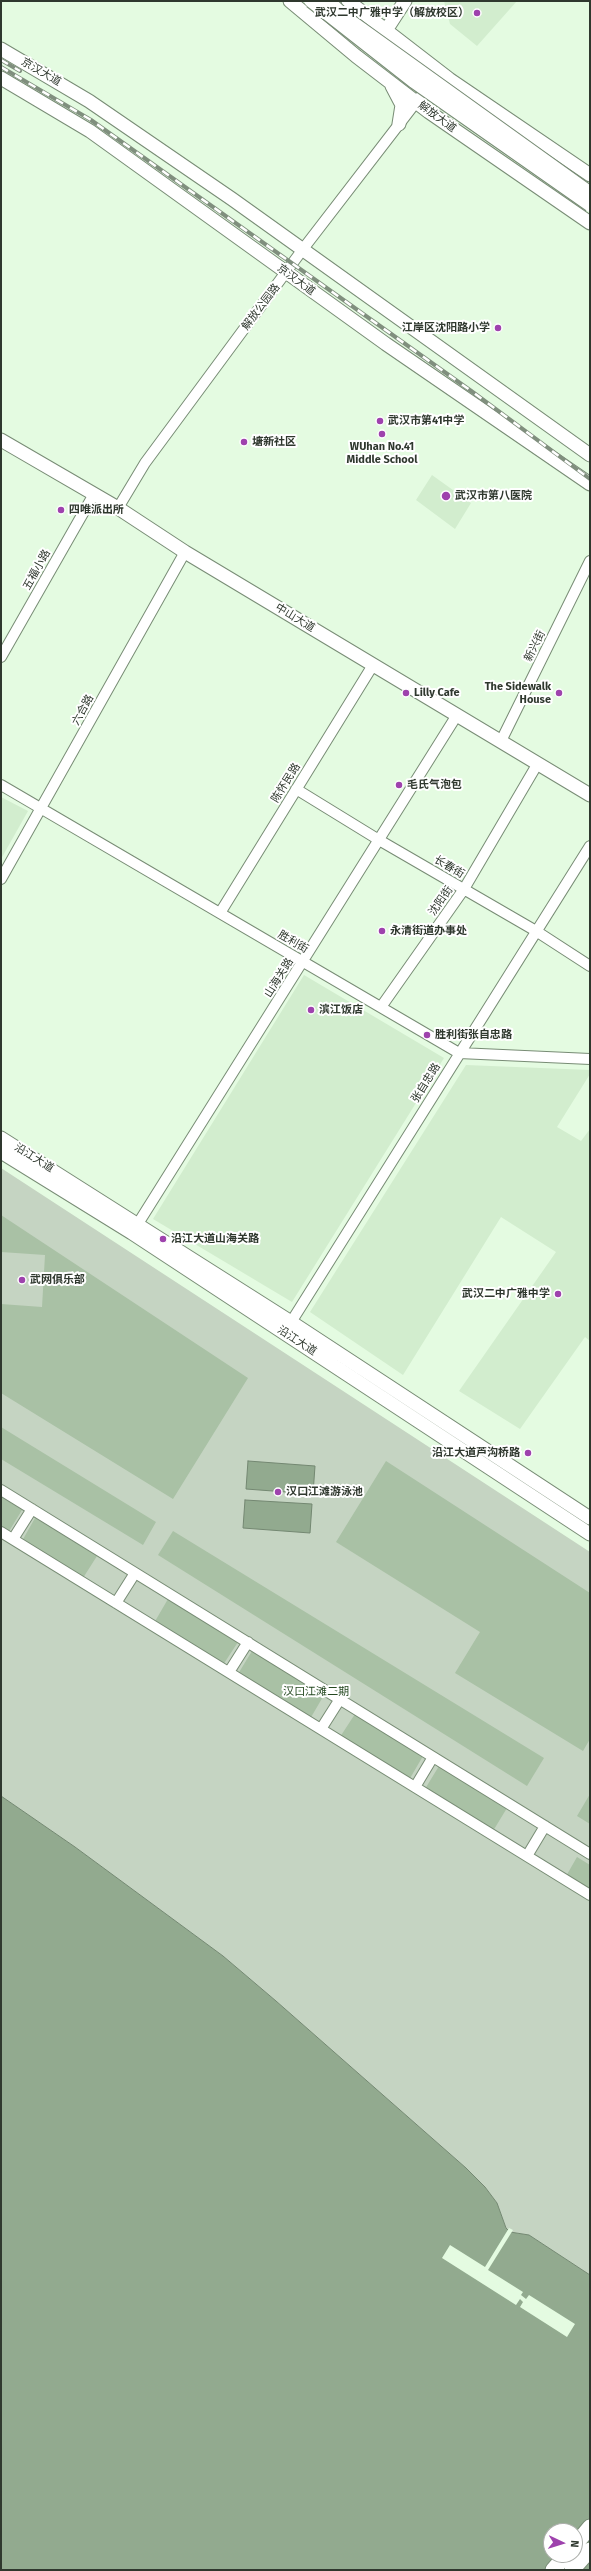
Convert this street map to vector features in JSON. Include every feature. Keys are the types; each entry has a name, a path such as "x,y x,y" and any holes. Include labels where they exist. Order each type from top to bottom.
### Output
{"highway":[{"path":"583,2535 590,2527"},
{"path":"572,2570 590,2550"}],"main road":[{"name":"解放大道","path":"290,1 364,62 391,82 420,98 590,223"},
{"name":"解放大道","path":"311,1 413,81 590,205"},
{"path":"328,1 356,25 590,194"},
{"path":"348,1 439,72 590,175"},
{"path":"364,62 386,32 405,1"},
{"name":"京汉大道","path":"1,49 89,101 303,249 590,455"},
{"name":"京汉大道","path":"1,78 90,131 386,344 590,484"},
{"path":"391,82 402,105 399,124"},
{"path":"420,98 429,92 442,95 487,127 503,133 526,132"},
{"name":"中山大道","path":"1,440 118,508 185,552 590,795"},
{"name":"沿江大道","path":"1,1138 134,1228 284,1333 590,1534"},
{"name":"沿江大道","path":"1,1152 134,1228 291,1322 590,1518"}],"street":[{"name":"解放公园路","path":"118,508 145,463 287,273 303,249 439,72"},
{"name":"五福小路","path":"1,658 94,494"},
{"name":"六合路","path":"1,879 185,552"},
{"name":"新兴街","path":"501,741 590,561"},
{"name":"陈怀民路","path":"220,913 373,665"},
{"name":"山海关路","path":"134,1228 303,962 457,715"},
{"name":"沈阳街","path":"381,1008 464,889 538,763"},
{"name":"胜利街","path":"1,785 459,1053 590,1059"},
{"name":"长春街","path":"296,789 379,840 536,931 590,966"},
{"name":"张自忠路","path":"284,1333 590,846"},
{"path":"1,1490 590,1854"},
{"path":"13,1539 32,1509"},
{"path":"1,1532 590,1895"},
{"path":"116,1603 135,1573"},
{"path":"229,1672 248,1642"},
{"path":"321,1729 340,1699"},
{"path":"415,1787 433,1757"},
{"path":"527,1856 545,1826"}],"shaded area":[{"name":"武汉二中广雅中学（解放校区）","path":"444,1 517,1 477,46 450,24"},
{"path":"432,475 471,503 455,529 416,500"},
{"path":"1,797 28,811 1,859"},
{"path":"304,975 444,1058 292,1302 153,1219"},
{"path":"466,1065 590,1070 590,1074 557,1127 581,1141 590,1129 590,1341 585,1337 520,1429 459,1391 556,1252 501,1217 403,1375 310,1312"},
{"path":"248,1461 315,1466 313,1494 246,1489"},
{"path":"245,1500 312,1504 310,1533 243,1528"},
{"path":"1,1796 75,1847 223,1956 276,2001 466,2168 485,2187 497,2203 506,2228 510,2232 529,2235 590,2275 590,2570 1,2570"}],"green space":[{"name":"汉口江滩二期","path":"1,1168 590,1552 590,2275 529,2235 510,2232 506,2228 497,2203 485,2187 466,2168 276,2001 223,1956 75,1847 1,1796"},
{"path":"1,1215 248,1378 173,1499 1,1393 1,1304 42,1307 45,1255 1,1252"},
{"path":"1,1427 156,1522 143,1545 1,1459"},
{"path":"386,1461 590,1593 590,1739 583,1751 455,1673 480,1632 336,1542"},
{"path":"1,1497 22,1510 8,1533 1,1528"},
{"path":"35,1518 97,1556 83,1578 22,1541"},
{"path":"173,1531 544,1758 527,1786 158,1555"},
{"path":"168,1599 238,1642 223,1665 154,1623"},
{"path":"252,1651 324,1695 310,1719 238,1674"},
{"path":"355,1714 423,1756 409,1780 340,1737"},
{"path":"439,1766 507,1808 493,1831 425,1789"},
{"path":"590,1794 590,1824 577,1816"},
{"path":"577,1857 590,1865 590,1893 565,1878"}],"pier":[{"path":"509,2228 513,2230 488,2270 523,2292 521,2295 526,2299 529,2295 575,2324 567,2337 520,2307 523,2302 520,2299 516,2305 442,2258 450,2245 485,2267"}],"railway":[{"path":"1,60 20,71"},
{"path":"1,67 91,120 474,393 590,479"}],"place":[{"name":"武汉二中广雅中学（解放校区）","path":"477,13"},
{"name":"江岸区沈阳路小学","path":"498,328"},
{"name":"武汉市第41中学","path":"380,421"},
{"name":"WUhan No.41 Middle School","path":"382,434"},
{"name":"塘新社区","path":"244,442"},
{"name":"武汉市第八医院","path":"446,496"},
{"name":"四唯派出所","path":"61,510"},
{"name":"Lilly Cafe","path":"406,693"},
{"name":"The Sidewalk House","path":"559,693"},
{"name":"毛氏气泡包","path":"399,785"},
{"name":"永清街道办事处","path":"382,931"},
{"name":"滨江饭店","path":"311,1010"},
{"name":"胜利街张自忠路","path":"427,1035"},
{"name":"沿江大道山海关路","path":"163,1239"},
{"name":"武网俱乐部","path":"22,1280"},
{"name":"武汉二中广雅中学","path":"558,1294"},
{"name":"沿江大道芦沟桥路","path":"528,1453"},
{"name":"汉口江滩游泳池","path":"278,1492"}]}
